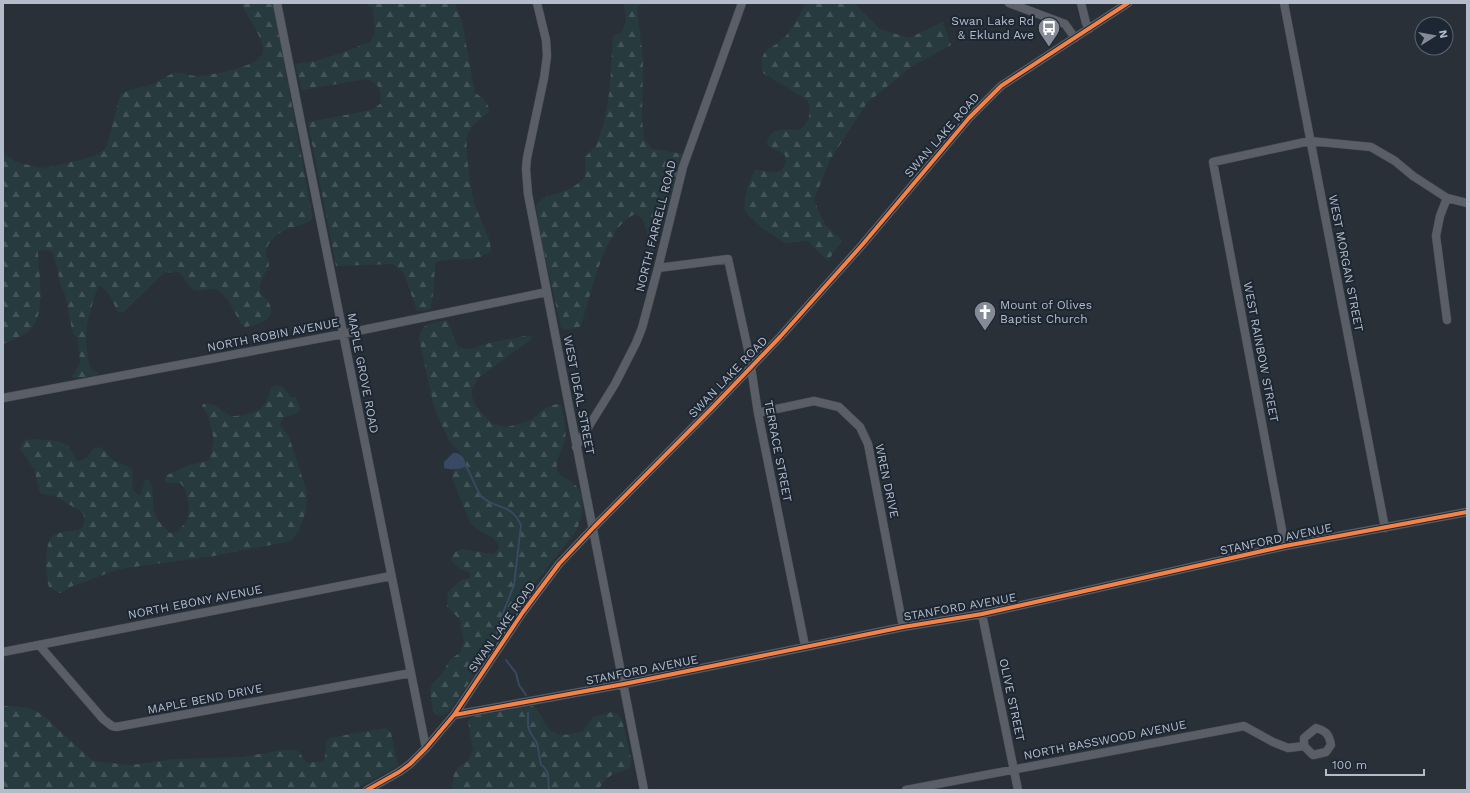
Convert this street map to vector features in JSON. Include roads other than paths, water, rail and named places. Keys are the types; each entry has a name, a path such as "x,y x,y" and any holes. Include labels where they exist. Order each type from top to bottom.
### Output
{"street":[{"name":"MAPLE GROVE ROAD","path":"277,3 426,748"},
{"name":"WEST IDEAL STREET","path":"537,3 546,40 547,56 544,78 529,149 526,174 528,194 576,447 594,527 644,790"},
{"name":"NORTH FARRELL ROAD","path":"576,447 615,384 642,328 683,167 742,3"},
{"path":"1009,3 1065,24 1075,38"},
{"path":"1081,3 1086,24 1089,29"},
{"name":"SWAN LAKE ROAD","path":"367,790 399,772 410,764 426,748 454,715 523,612 566,556 751,368 863,244 989,97 1001,86 1128,3"},
{"name":"WEST MORGAN STREET","path":"1284,3 1385,528"},
{"path":"1310,141 1371,147 1395,161 1412,176 1448,198 1467,203"},
{"name":"WEST RAINBOW STREET","path":"1285,546 1213,162 1310,141"},
{"path":"1447,320 1436,236 1440,216 1448,198"},
{"name":"TERRACE STREET","path":"658,268 728,259 751,368 758,414 805,646"},
{"name":"NORTH ROBIN AVENUE","path":"3,398 344,334 547,292"},
{"name":"WREN DRIVE","path":"758,414 814,401 839,407 860,427 868,444 903,627"},
{"name":"STANFORD AVENUE","path":"454,715 624,684 903,627 982,614 1285,546 1467,512"},
{"name":"NORTH EBONY AVENUE","path":"3,652 391,576"},
{"name":"OLIVE STREET","path":"982,614 1018,790"},
{"name":"MAPLE BEND DRIVE","path":"39,645 103,719 112,726 116,727 411,673"},
{"name":"NORTH BASSWOOD AVENUE","path":"906,790 1244,726 1273,742 1288,748 1304,746"}],"water":[{"path":"453,453 462,456 466,466 455,469 444,468 444,462"}],"waterway":[{"path":"466,466 482,497 513,513 521,525 514,585 497,628 497,633"},
{"path":"506,660 516,673 519,685 526,695"},
{"path":"528,713 528,726 537,743 541,765 547,772 549,790"}],"place":[{"name":"Swan Lake Rd & Eklund Ave","path":"1049,48"},
{"name":"Mount of Olives Baptist Church","path":"985,332"}]}
